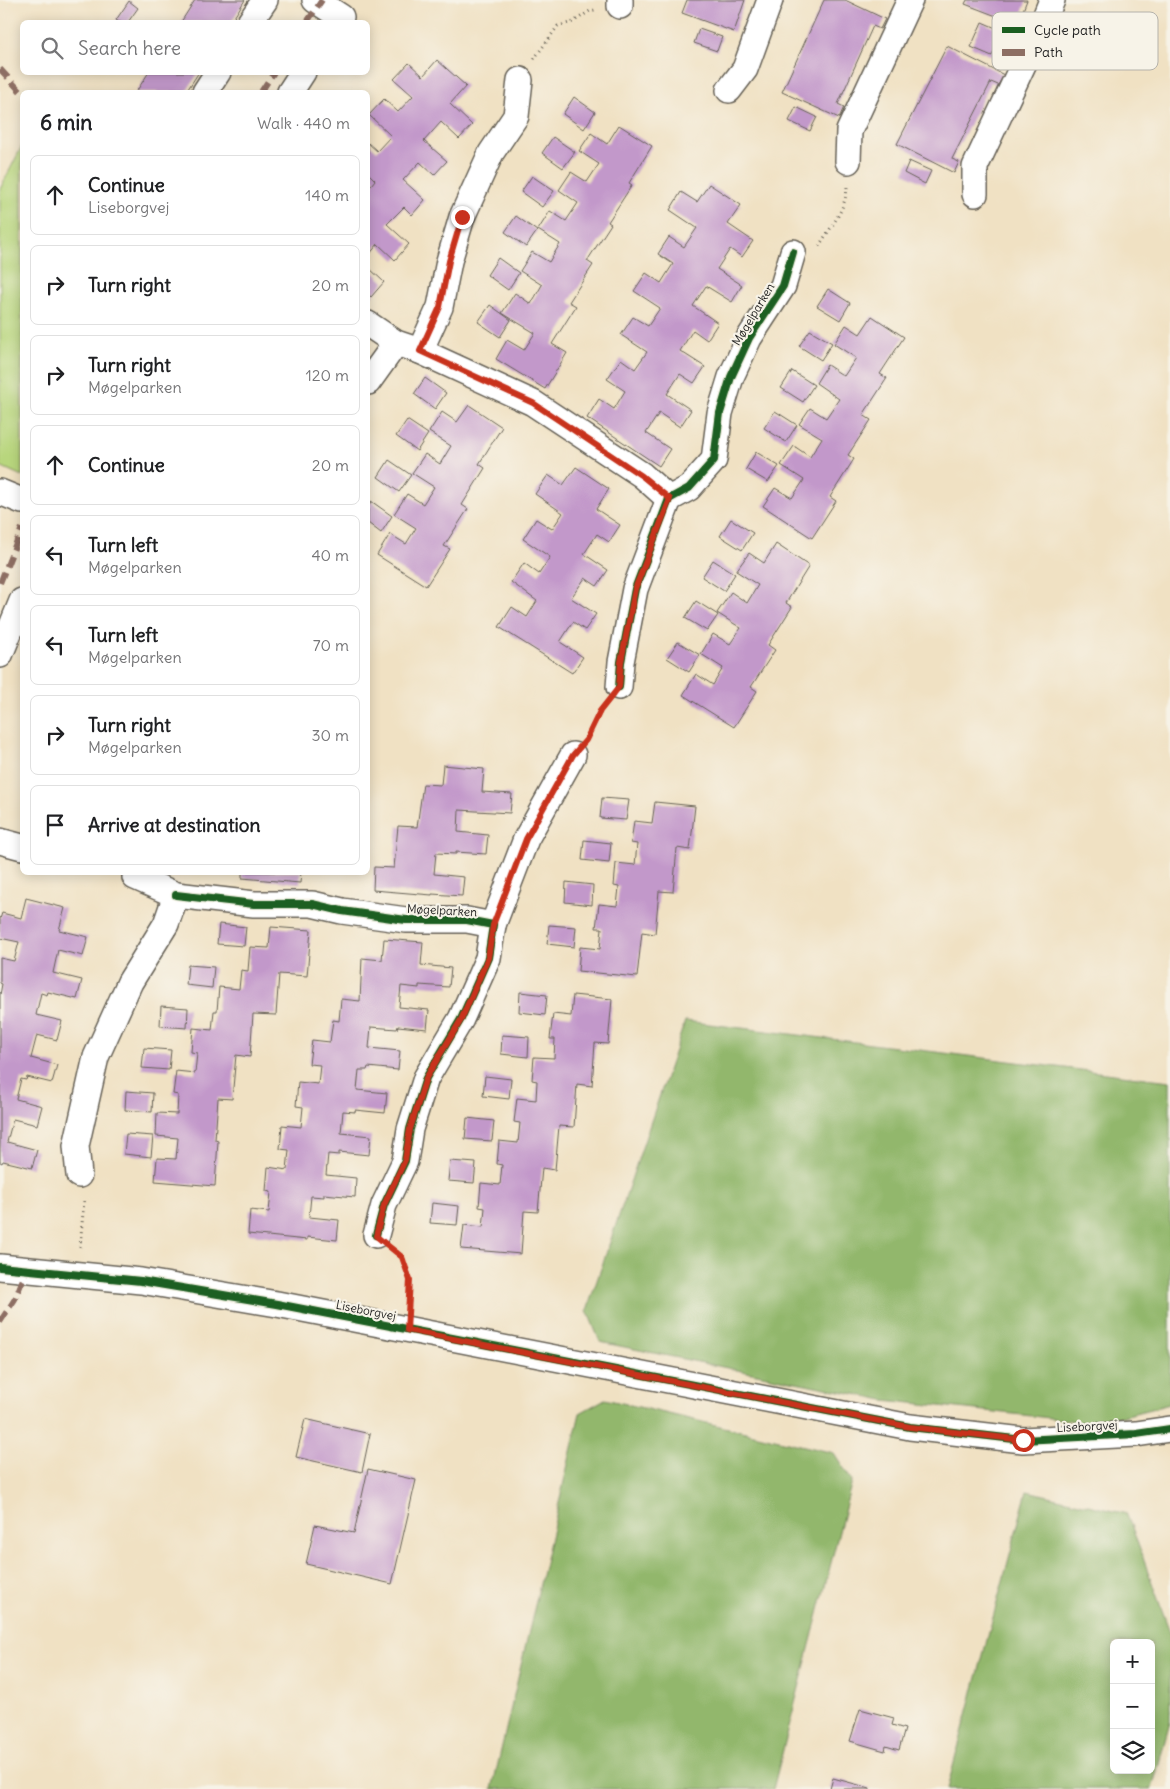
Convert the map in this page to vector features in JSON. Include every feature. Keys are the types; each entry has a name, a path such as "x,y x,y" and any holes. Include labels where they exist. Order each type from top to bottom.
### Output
{"street":[{"path":"251,20 265,0"},
{"path":"315,0 345,13"},
{"path":"729,90 745,69 770,0"},
{"path":"848,161 849,131 910,0"},
{"path":"1047,12 1052,0"},
{"path":"975,194 975,167 1021,70"},
{"path":"206,90 216,75"},
{"path":"291,90 301,75"},
{"path":"420,351 440,307 449,261 462,217 491,153 516,116 520,80"},
{"name":"Møgelparken","path":"670,499 690,488 714,460 720,413 731,377 749,338 784,286 793,252"},
{"path":"370,325 396,343 420,351 533,403 642,476 670,499 635,589 621,662 619,687"},
{"path":"370,379 396,343"},
{"path":"0,492 20,500"},
{"path":"0,655 20,606"},
{"name":"Møgelparken","path":"376,1236 384,1205 405,1160 410,1129 426,1078 461,1020 488,958 493,925 526,839 573,755"},
{"path":"0,841 20,846"},
{"name":"Møgelparken","path":"133,875 176,895 254,904 312,904 342,911 406,920 467,920 493,925"},
{"path":"79,1175 76,1146 96,1057 130,982 166,924 176,895"},
{"name":"Liseborgvej","path":"0,1267 141,1281 277,1304 910,1427 1023,1440 1136,1434 1170,1429"}],"path":[{"path":"520,80 558,26 573,22 590,11 620,3"},
{"path":"793,252 818,247 839,215 847,192 848,161"},
{"path":"573,755 586,740 600,711 619,687"},
{"path":"76,1275 85,1205 79,1175"},
{"path":"376,1236 402,1257 410,1280 407,1330"}],"green space":[{"path":"20,150 20,475 0,466 0,189"},
{"path":"685,1021 1170,1081 1170,1404 1096,1423 884,1400 600,1342 587,1310"},
{"path":"605,1399 834,1453 852,1481 773,1789 492,1789 580,1413"},
{"path":"1027,1491 1127,1514 1170,1632 1170,1722 1152,1789 947,1789"}],"building":[{"path":"195,0 245,0 232,20 182,20"},
{"path":"687,0 745,0 734,32 682,13"},
{"path":"824,0 845,0 885,19 880,29 873,26 838,104 844,107 839,118 782,92"},
{"path":"967,0 1027,0 1022,12 992,12 992,14 965,4"},
{"path":"129,1 138,8 129,20 116,20"},
{"path":"982,22 992,26 992,56 971,47"},
{"path":"699,29 722,37 717,51 694,43"},
{"path":"947,46 1004,75 998,85 991,82 952,159 959,162 954,173 897,144"},
{"path":"437,60 466,86 450,104 472,125 459,139 441,122 424,141 447,161 434,175 420,162 403,180 425,200 412,215 404,207 387,224 409,244 395,260 378,244 370,254 370,186 375,180 370,175 370,145 377,151 391,136 370,114 384,99 398,112 413,96 394,79 409,63 423,76"},
{"path":"147,75 197,75 187,90 137,90"},
{"path":"574,97 595,112 584,129 563,114"},
{"path":"796,107 817,117 810,131 789,121"},
{"path":"619,125 652,146 629,183 632,185 608,222 611,224 587,261 593,265 569,302 576,306 552,344 567,353 545,389 496,359 507,340 524,350 535,333 502,313 515,293 531,304 542,285 520,271 532,252 549,262 560,244 538,230 550,211 566,221 578,203 559,190 571,172 587,182 599,164 579,151 591,133 607,144"},
{"path":"553,137 575,152 563,168 542,153"},
{"path":"909,161 931,171 925,184 904,173"},
{"path":"532,176 554,191 542,207 521,192"},
{"path":"709,184 741,205 728,224 753,241 742,257 730,249 717,269 742,285 732,302 706,286 693,306 718,323 707,340 693,330 680,351 705,367 694,383 680,374 667,394 691,410 680,427 659,413 646,433 670,449 659,466 587,418 599,399 614,409 625,391 607,379 621,359 635,369 647,352 621,335 633,317 648,326 660,308 634,291 646,273 661,283 673,264 658,254 669,237 684,247 697,228 670,210 681,192 697,202"},
{"path":"516,216 537,231 526,247 505,232"},
{"path":"498,258 519,273 508,290 487,275"},
{"path":"370,269 384,282 370,296"},
{"path":"828,289 850,303 840,320 817,306"},
{"path":"490,305 511,320 500,337 478,322"},
{"path":"872,316 904,337 880,374 887,378 863,415 871,420 848,455 854,459 830,497 836,501 812,538 763,506 775,488 792,498 804,480 781,465 794,446 810,457 822,438 799,424 810,408 826,418 839,399 816,383 827,365 844,376 856,358 834,344 846,325 860,334"},
{"path":"810,330 832,343 821,360 799,346"},
{"path":"792,371 814,385 803,402 781,388"},
{"path":"425,378 446,393 435,409 414,394"},
{"path":"469,405 502,427 479,464 485,468 462,505 468,509 444,546 450,549 426,586 377,555 390,534 406,544 416,528 394,514 407,494 423,504 434,487 412,473 425,454 440,464 451,446 429,432 442,412 457,422"},
{"path":"775,411 797,425 786,442 764,428"},
{"path":"407,420 428,434 417,451 396,436"},
{"path":"756,452 779,466 768,482 746,469"},
{"path":"389,460 411,475 399,492 378,477"},
{"path":"576,467 609,489 596,509 620,525 609,542 597,534 584,554 608,570 597,586 585,578 571,598 596,614 585,630 573,622 560,642 583,657 572,673 499,627 512,607 527,617 537,601 511,582 524,563 539,574 550,557 523,539 536,519 552,529 563,513 535,494 548,475 563,485"},
{"path":"371,501 392,516 381,533 370,525"},
{"path":"731,519 753,533 742,550 720,536"},
{"path":"776,544 809,566 786,603 792,607 768,645 775,650 751,687 757,691 734,727 683,695 696,674 713,685 723,668 701,654 713,634 730,644 741,628 717,613 731,592 747,603 758,585 736,571 749,553 764,563"},
{"path":"713,560 735,574 724,591 702,577"},
{"path":"696,601 718,615 707,631 685,618"},
{"path":"678,642 700,655 689,672 667,658"},
{"path":"443,765 484,769 482,792 512,794 510,813 459,810 458,832 488,835 486,854 436,853 434,874 464,877 462,896 373,890 374,867 394,868 398,826 417,827 423,784 441,785"},
{"path":"602,798 629,800 626,820 600,818"},
{"path":"655,802 695,806 690,850 677,848 673,892 659,891 655,934 642,932 637,977 578,971 580,947 600,949 602,928 596,928 599,904 617,906 619,887 614,886 616,863 635,865 637,844 631,843 634,821 652,823"},
{"path":"584,840 611,843 609,863 582,860"},
{"path":"242,875 301,875 300,883 242,878"},
{"path":"566,882 593,885 592,905 565,902"},
{"path":"26,898 65,908 59,930 88,937 83,956 58,950 53,973 82,980 77,999 48,992 47,995 41,993 36,1015 62,1021 57,1040 37,1035 31,1058 57,1065 52,1083 27,1077 26,1080 21,1079 16,1099 42,1106 37,1125 13,1119 7,1142 37,1150 32,1168 3,1161 2,1163 0,1162 0,995 2,984 0,983 0,958 14,961 19,942 0,938 0,919 2,913 21,918"},
{"path":"219,924 246,927 244,946 217,944"},
{"path":"549,925 576,927 574,947 547,944"},
{"path":"271,927 311,930 307,976 279,974 276,1015 253,1014 250,1057 236,1055 232,1099 218,1098 215,1140 218,1141 215,1186 155,1181 157,1158 176,1159 178,1138 156,1136 157,1113 177,1114 178,1095 173,1094 176,1071 195,1073 197,1053 191,1052 193,1028 212,1030 214,1011 217,1011 219,987 239,989 241,970 248,971 250,947 269,948"},
{"path":"384,939 423,942 421,965 451,968 449,987 419,985 419,988 401,986 399,1007 429,1010 427,1029 398,1026 397,1029 371,1027 369,1048 400,1051 398,1070 368,1067 367,1070 359,1070 357,1090 387,1093 385,1113 355,1110 355,1112 343,1111 341,1133 371,1136 369,1155 339,1152 339,1155 328,1154 326,1175 356,1178 355,1197 324,1194 324,1197 311,1196 309,1217 339,1220 337,1240 307,1237 307,1240 248,1234 250,1210 269,1212 271,1192 266,1191 268,1167 287,1170 289,1150 280,1149 282,1125 301,1127 303,1107 296,1106 298,1082 318,1084 320,1065 309,1064 312,1040 330,1042 333,1020 339,1021 341,999 360,1001 362,958 382,960"},
{"path":"188,965 214,967 212,988 186,985"},
{"path":"520,992 547,995 545,1015 519,1012"},
{"path":"573,995 612,999 608,1044 595,1043 592,1086 577,1084 574,1127 559,1126 555,1170 542,1168 538,1212 524,1211 521,1254 461,1249 464,1225 483,1227 485,1208 479,1207 481,1183 500,1185 502,1165 497,1164 499,1141 518,1143 520,1123 514,1122 517,1098 536,1100 537,1081 532,1080 534,1057 554,1058 555,1039 550,1039 553,1014 571,1016"},
{"path":"161,1006 188,1008 187,1028 160,1026"},
{"path":"502,1035 529,1037 528,1057 501,1054"},
{"path":"144,1048 171,1050 169,1070 142,1068"},
{"path":"485,1076 511,1079 509,1099 483,1096"},
{"path":"126,1091 153,1093 152,1112 125,1110"},
{"path":"467,1118 494,1121 492,1141 465,1139"},
{"path":"126,1134 153,1136 151,1157 124,1154"},
{"path":"450,1161 476,1163 474,1183 448,1181"},
{"path":"432,1203 459,1206 457,1225 430,1223"},
{"path":"305,1419 370,1434 362,1472 296,1457"},
{"path":"368,1469 416,1480 392,1584 306,1564 315,1525 354,1533"},
{"path":"860,1709 894,1718 892,1725 905,1729 899,1750 886,1746 885,1751 850,1741"},
{"path":"833,1778 870,1788 870,1789 830,1789"}],"marked path":[{"path":"308,20 322,0"},
{"path":"0,69 20,91"},
{"path":"262,90 272,75"},
{"path":"0,583 20,533"},
{"path":"0,1322 15,1299 27,1269"}],"cycle path":[{"path":"619,687 621,662 635,589 669,499 689,488 714,460 720,413 731,377 749,338 783,286 793,252"},
{"path":"176,895 254,904 312,904 342,911 406,920 467,920 493,925 488,958 461,1019 426,1078 410,1129 405,1161 384,1205 376,1235"},
{"path":"0,1267 141,1281 277,1304 910,1427 1023,1440 1136,1434 1170,1429"}],"route":[{"path":"462,217 449,261 440,307 420,351 533,403 642,476 670,499 635,589 621,662 619,687 600,711 586,740 573,755 526,839 493,925 488,958 461,1020 426,1078 410,1129 405,1160 384,1205 376,1236 402,1257 410,1280 407,1330 910,1427 1023,1440"}]}
